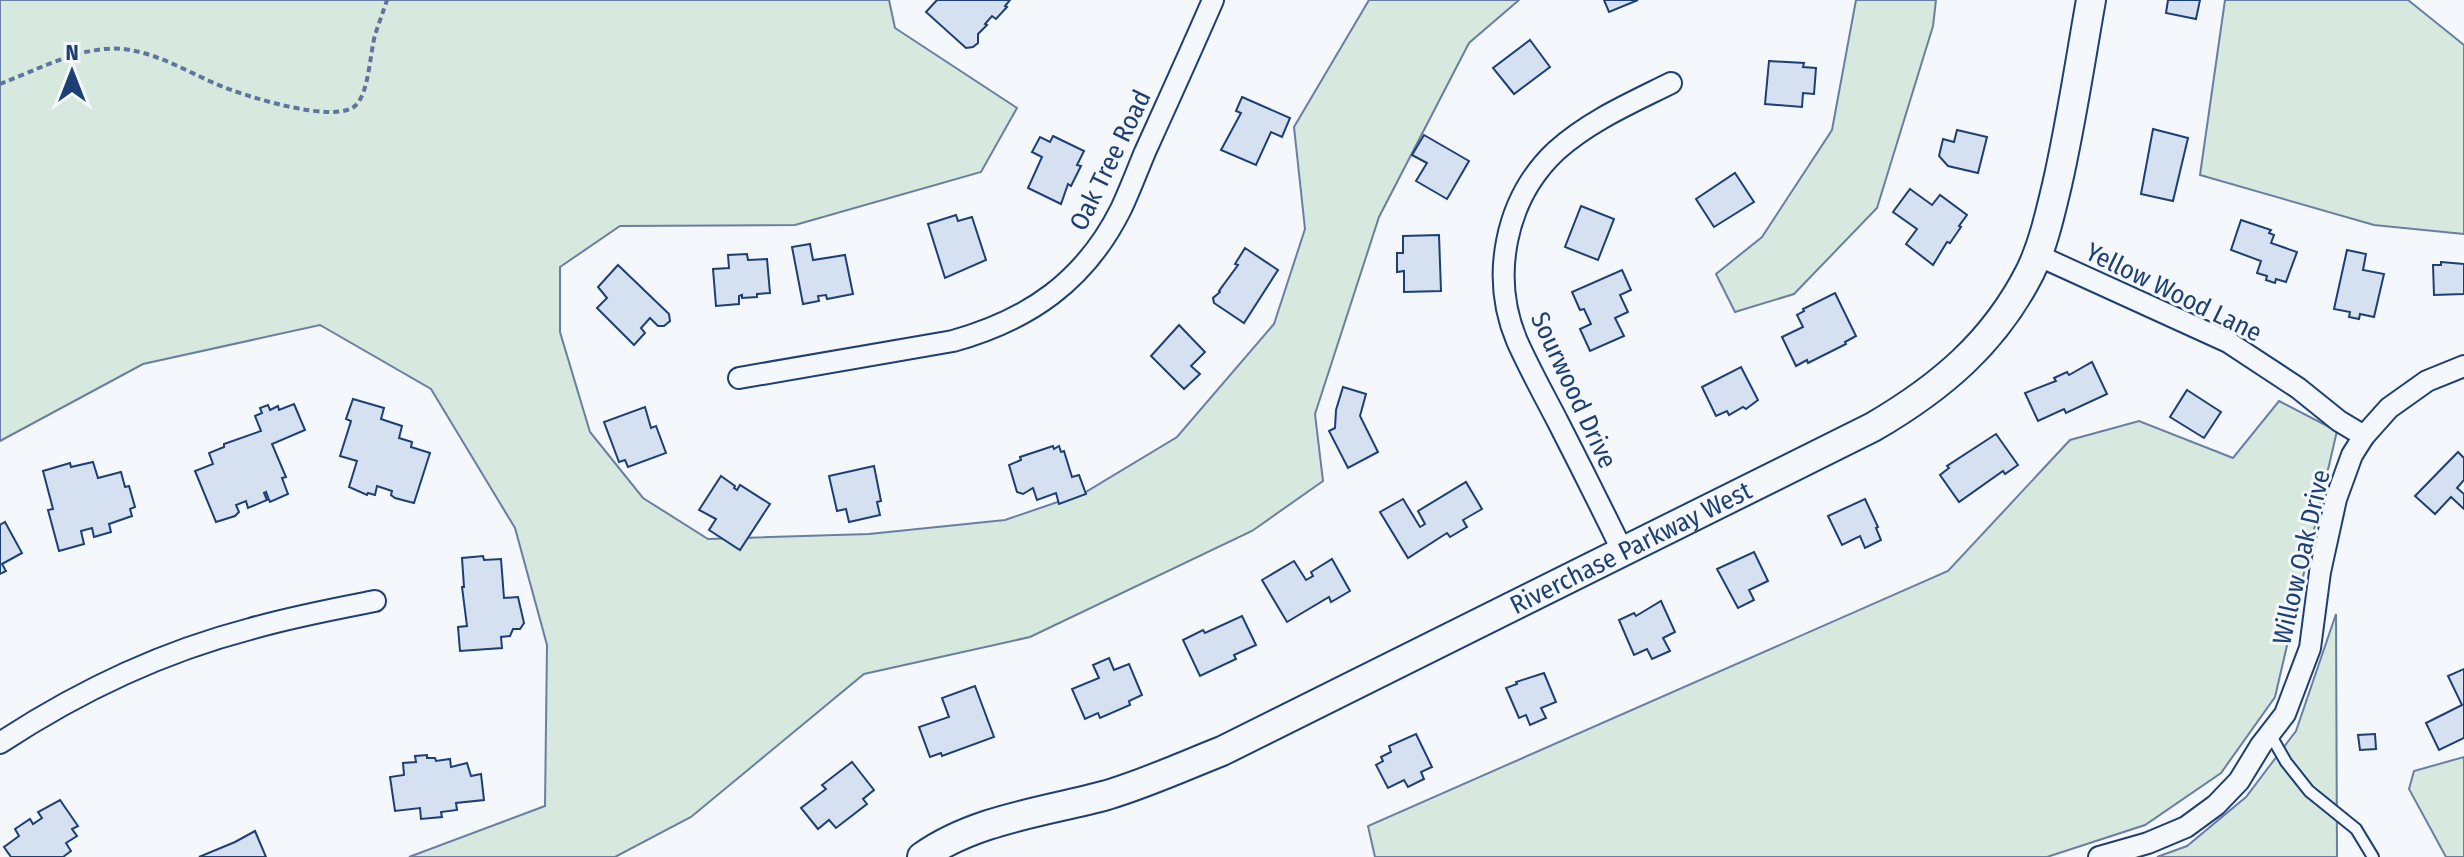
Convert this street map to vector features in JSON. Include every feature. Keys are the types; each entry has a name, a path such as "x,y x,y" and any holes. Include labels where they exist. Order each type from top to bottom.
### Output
{"street":[{"name":"Oak Tree Road","path":"739,378 984,333 1056,294 1092,255 1121,208 1213,0"},
{"name":"Riverchase Parkway West","path":"922,857 942,844 981,827 1109,794 1222,751 1873,427 1916,402 1955,370 1988,335 2006,313 2037,255 2063,161 2091,0"},
{"name":"Sourwood Drive","path":"1623,552 1517,340 1504,291 1506,240 1528,184 1554,153 1601,118 1671,83"},
{"name":"Yellow Wood Lane","path":"2037,255 2228,342 2364,436"},
{"name":"Willow Oak Drive","path":"2099,857 2148,843 2186,827 2216,805 2239,781 2285,714 2310,648 2315,602 2336,499 2352,455 2389,408 2427,381 2464,366"},
{"path":"0,743 103,685 176,653 247,629 375,601"}],"lane":[{"path":"2270,733 2286,762 2309,791 2356,829 2373,857"}],"path":[{"path":"0,84 77,56 119,49 139,51 226,88 288,106 326,112 345,111 357,105 364,88 375,36 387,0"}],"shaded area":[{"path":"0,0 889,0 895,28 1017,108 981,172 795,225 620,226 560,267 560,332 590,432 643,498 708,539 869,534 1005,520 1084,493 1177,437 1274,324 1305,229 1294,127 1369,0 1519,0 1469,43 1379,217 1315,414 1323,481 1252,531 1030,637 864,674 691,817 615,857 409,857 545,806 547,645 515,528 431,389 320,325 143,364 0,441"},
{"path":"1856,0 1936,0 1933,26 1877,208 1794,294 1735,312 1716,274 1762,237 1832,130"},
{"path":"2225,0 2408,0 2464,45 2464,234 2374,225 2200,175"},
{"path":"2279,401 2337,431 2275,697 2221,773 2145,825 2047,857 1375,857 1368,826 1948,571 2070,440 2139,421 2233,458"},
{"path":"2336,614 2337,857 2157,857 2187,846 2246,797 2296,731"},
{"path":"2464,757 2464,857 2446,857 2409,789 2414,771"}],"building":[{"path":"937,0 1010,0 996,19 992,16 985,24 978,34 978,43 966,48 926,12"},
{"path":"1604,0 1638,0 1609,12"},
{"path":"2168,0 2200,0 2196,19 2166,13"},
{"path":"1530,40 1550,67 1514,94 1493,68"},
{"path":"1769,61 1804,63 1803,67 1816,68 1814,94 1803,93 1802,107 1765,104"},
{"path":"1242,97 1290,118 1282,137 1271,132 1256,165 1221,150 1241,113 1236,111"},
{"path":"2153,129 2188,138 2173,201 2141,194"},
{"path":"1957,130 1987,137 1978,173 1948,166 1939,156 1943,139 1954,142"},
{"path":"1424,135 1469,161 1447,199 1416,181 1427,163 1412,155"},
{"path":"1053,136 1084,151 1077,165 1081,166 1071,186 1068,184 1061,204 1028,188 1042,157 1032,152 1040,137 1050,142"},
{"path":"1735,173 1754,202 1714,227 1696,199"},
{"path":"1910,189 1932,205 1940,195 1967,215 1933,265 1906,244 1917,229 1893,212"},
{"path":"1581,206 1614,219 1598,260 1565,247"},
{"path":"956,215 958,221 972,217 986,260 945,278 928,224"},
{"path":"2241,220 2271,230 2269,233 2274,235 2271,243 2297,252 2286,282 2266,280 2267,276 2257,273 2261,261 2231,250"},
{"path":"1439,235 1441,291 1404,292 1404,271 1397,272 1397,253 1403,253 1403,236"},
{"path":"810,244 813,260 845,255 853,294 827,299 826,295 818,296 819,301 803,304 792,247"},
{"path":"1245,248 1278,270 1244,323 1214,303 1213,298 1238,265 1235,264"},
{"path":"2347,250 2366,254 2363,270 2384,274 2374,317 2360,314 2359,319 2349,317 2350,312 2334,309"},
{"path":"747,254 748,260 767,259 770,293 757,294 757,297 742,298 742,295 739,296 739,304 716,306 713,269 729,268 728,255"},
{"path":"2441,262 2464,264 2464,294 2434,295 2433,265 2441,265"},
{"path":"618,265 669,314 670,321 664,326 658,326 650,318 641,328 645,333 634,345 597,308 607,298 598,287"},
{"path":"1622,270 1631,290 1620,295 1628,312 1615,318 1624,336 1590,351 1580,329 1591,324 1572,292"},
{"path":"1835,293 1856,336 1808,363 1807,360 1796,366 1782,337 1803,327 1797,315 1803,309"},
{"path":"1179,325 1205,352 1191,366 1200,374 1184,389 1151,356"},
{"path":"2092,362 2107,394 2066,413 2064,409 2038,421 2025,393"},
{"path":"1741,367 1758,400 1746,409 1743,407 1729,415 1727,411 1716,416 1702,387"},
{"path":"1343,387 1366,394 1360,416 1378,452 1348,468 1329,431 1335,428 1336,410"},
{"path":"2187,390 2221,412 2204,438 2170,417"},
{"path":"353,399 384,408 381,419 402,426 399,438 412,442 411,447 430,453 414,503 395,498 391,495 392,491 377,486 375,495 349,487 357,461 340,456 351,421 346,419"},
{"path":"294,404 305,430 272,444 286,477 282,478 288,494 270,502 266,492 267,500 248,508 246,501 236,505 239,512 235,516 216,522 195,471 213,464 209,453 224,447 224,444 261,431 255,416 262,413 260,408 268,405 270,410 278,406 279,410"},
{"path":"645,407 651,428 656,426 666,453 628,467 625,460 619,462 604,422"},
{"path":"1996,434 2018,465 2005,474 2003,471 1959,502 1940,475 1949,468 1947,466"},
{"path":"1053,446 1054,449 1059,446 1061,452 1064,451 1072,477 1079,475 1086,494 1059,504 1056,493 1037,500 1033,488 1023,494 1017,492 1009,465 1021,460 1020,457"},
{"path":"2458,452 2464,458 2464,480 2457,488 2464,494 2464,509 2451,497 2435,514 2415,496"},
{"path":"93,462 98,478 121,472 135,507 130,509 132,516 109,524 111,532 94,537 92,528 81,531 84,544 59,551 48,510 53,509 43,471 70,463 71,467"},
{"path":"874,466 881,501 877,502 880,515 849,522 846,509 837,511 829,476"},
{"path":"721,476 737,490 740,485 770,504 740,550 709,530 716,519 699,510"},
{"path":"1466,482 1482,509 1463,520 1467,527 1450,537 1447,533 1408,558 1380,512 1403,499 1420,527 1425,524 1418,511"},
{"path":"1865,499 1881,540 1865,548 1860,536 1842,545 1828,516"},
{"path":"5,522 22,553 2,564 6,571 0,574 0,525"},
{"path":"1754,552 1768,581 1749,590 1754,600 1738,608 1717,569"},
{"path":"483,556 484,560 501,559 504,598 518,597 524,623 520,629 513,629 510,636 501,637 502,648 460,651 458,627 467,626 462,558"},
{"path":"1332,559 1350,591 1331,602 1329,597 1287,622 1262,580 1294,561 1306,580 1313,576 1311,572"},
{"path":"1661,601 1675,632 1663,638 1670,651 1652,659 1647,649 1634,655 1619,620 1634,613 1636,616"},
{"path":"1242,616 1256,645 1234,655 1236,659 1200,676 1183,640"},
{"path":"1109,658 1114,670 1129,664 1142,695 1129,701 1130,705 1100,718 1098,713 1085,719 1072,689 1099,678 1093,665"},
{"path":"2464,669 2464,738 2439,750 2426,723 2462,705 2448,676"},
{"path":"1544,673 1556,702 1541,708 1546,718 1530,725 1526,715 1519,718 1506,688"},
{"path":"975,686 994,737 942,756 941,753 930,757 919,727 949,717 942,698"},
{"path":"1416,734 1432,767 1421,772 1424,779 1408,787 1404,780 1388,788 1376,765 1383,761 1381,757 1391,752 1389,746"},
{"path":"2375,734 2376,749 2360,750 2358,735"},
{"path":"427,755 427,758 435,758 436,761 450,759 451,767 467,763 471,776 481,774 484,800 456,803 457,810 441,812 442,817 421,819 420,808 395,811 390,777 404,775 403,763 416,762 415,756"},
{"path":"852,762 874,790 863,799 867,804 836,828 829,820 818,829 801,808 826,789 822,785"},
{"path":"60,800 78,826 72,829 77,836 66,843 71,851 63,857 11,857 4,847 19,836 15,829 30,819 33,824 42,818 38,812"},
{"path":"255,831 266,857 199,857 235,842"}]}
